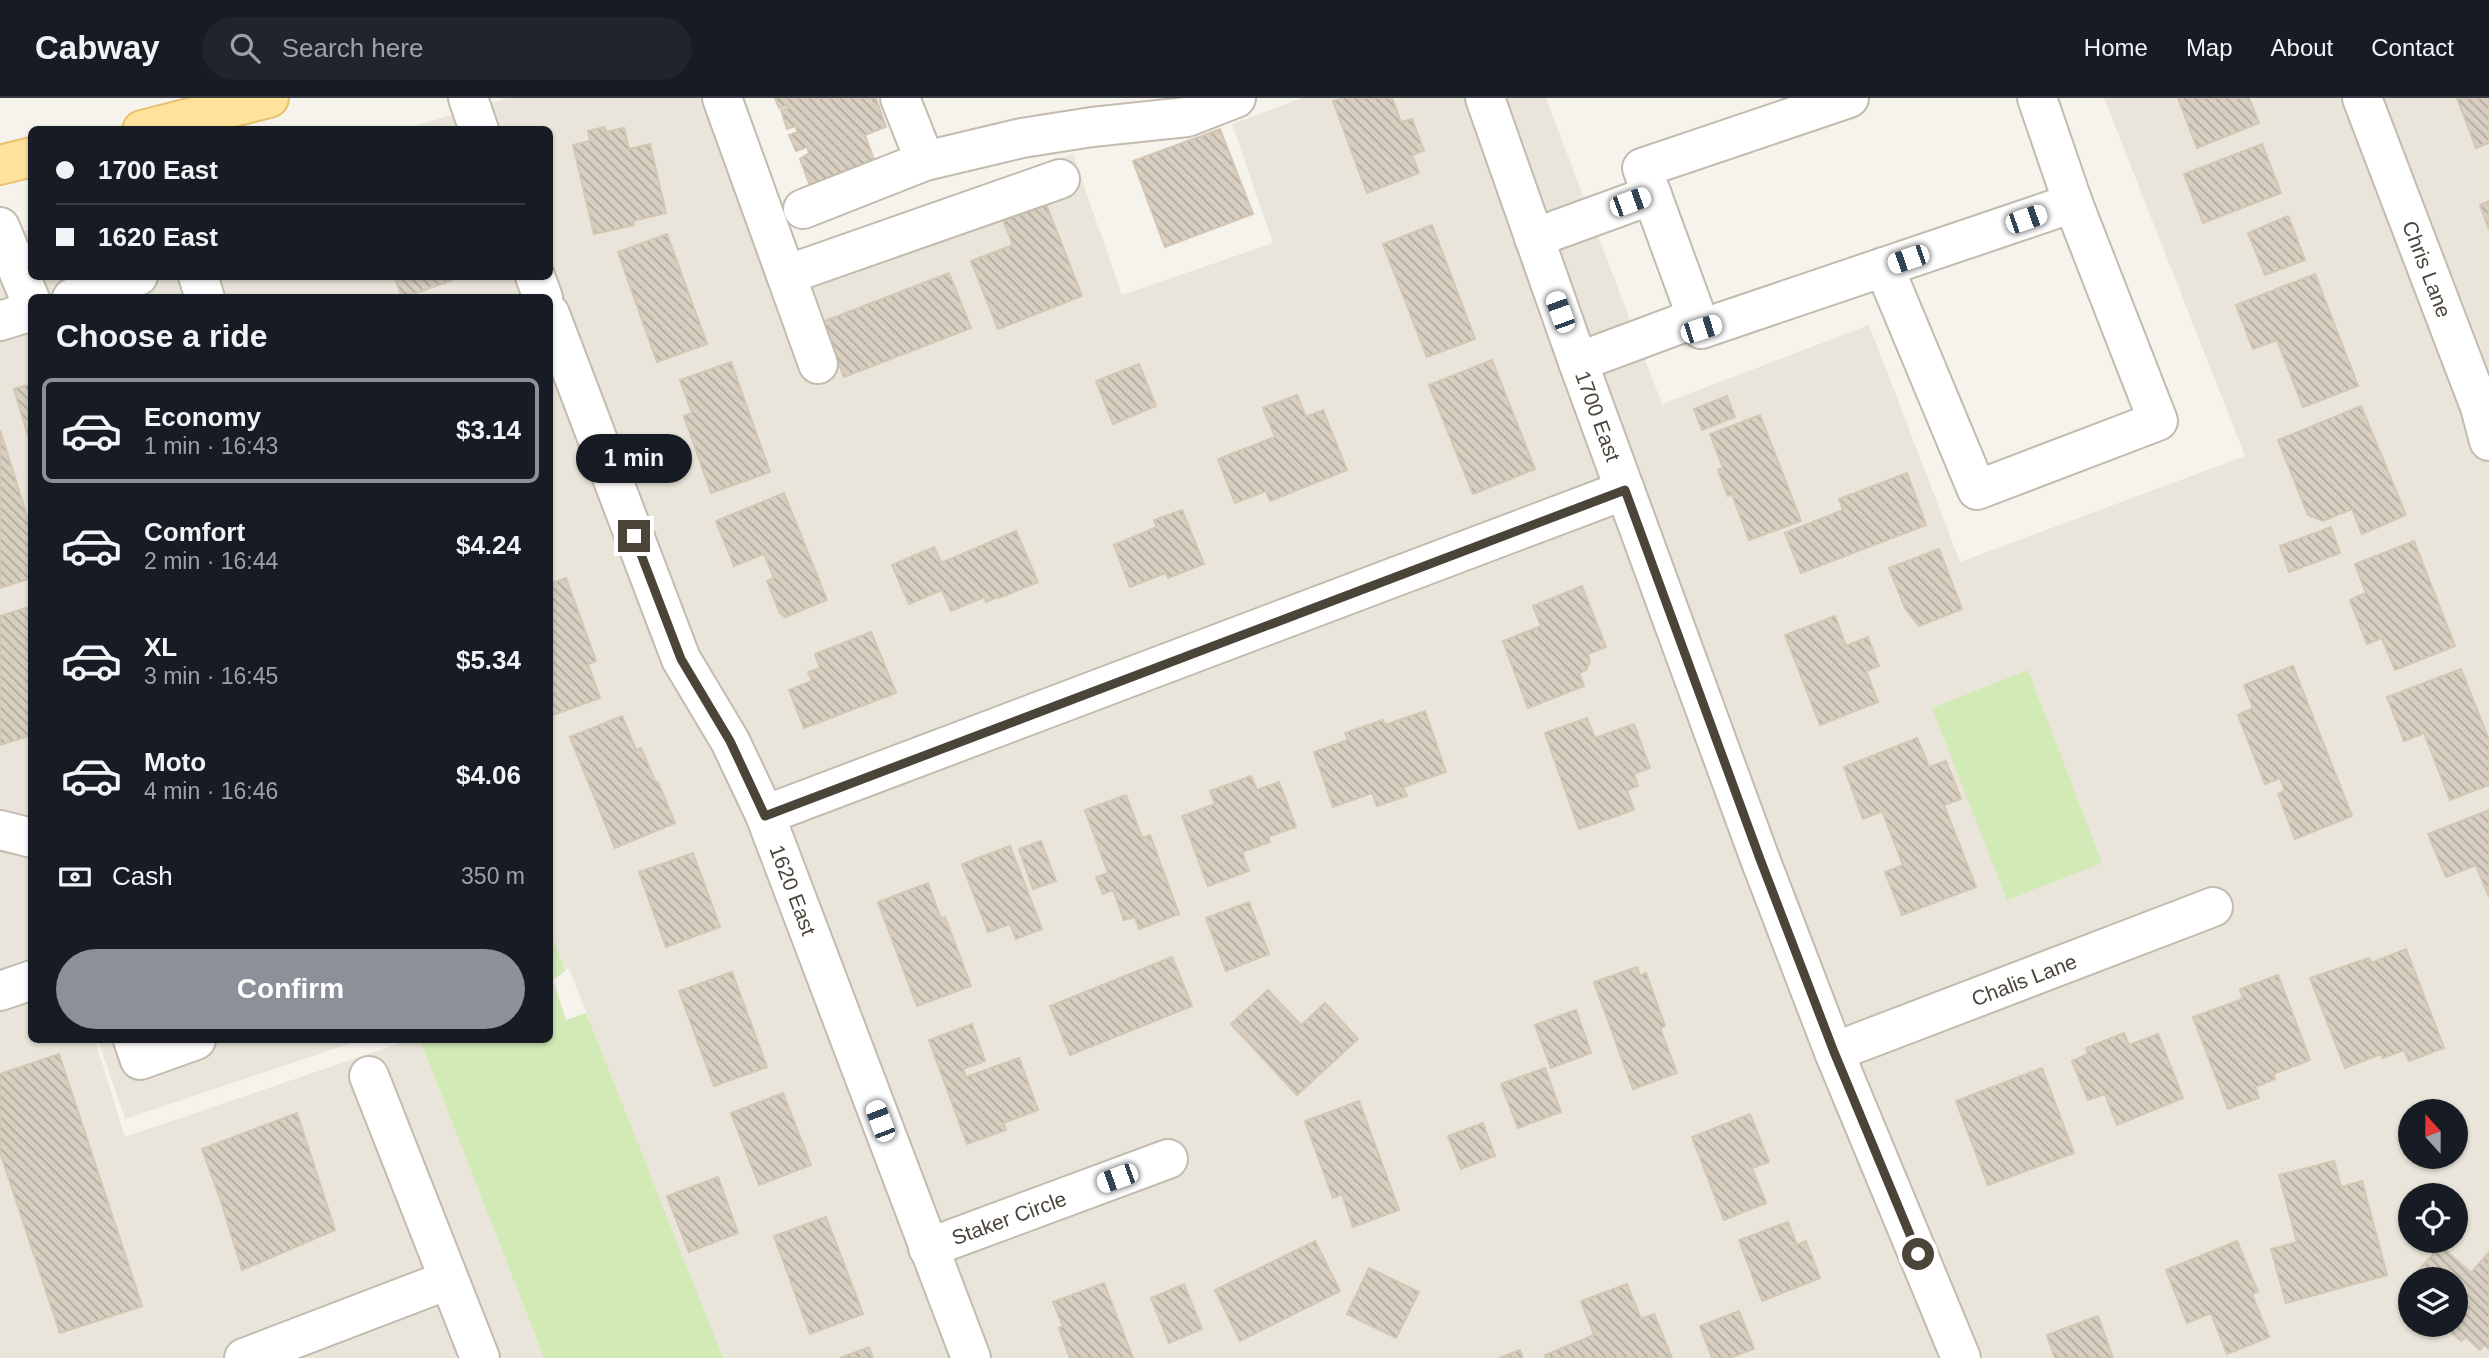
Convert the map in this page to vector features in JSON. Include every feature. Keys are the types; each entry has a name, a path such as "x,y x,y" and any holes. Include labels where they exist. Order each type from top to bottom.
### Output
{"main road":[{"path":"158,126 270,98"},
{"path":"0,165 28,158"}],"street":[{"path":"468,98 478,126"},
{"path":"722,98 818,364"},
{"path":"900,98 925,161"},
{"path":"803,209 925,161 1021,138 1187,117 1236,98"},
{"name":"1700 East","path":"1485,98 1578,362 1760,859 1834,1052 1957,1357"},
{"path":"1849,98 1642,168 1701,329 2073,203"},
{"path":"1884,267 1977,490 2158,421 2073,203 2037,98"},
{"name":"Chris Lane","path":"2362,98 2486,417"},
{"path":"786,275 1060,179"},
{"path":"1534,238 1652,195"},
{"path":"0,227 28,294"},
{"path":"84,294 126,280"},
{"path":"0,321 28,311"},
{"path":"1578,362 1696,318"},
{"name":"1620 East","path":"553,322 681,659 730,741 765,816 971,1358"},
{"path":"765,816 1625,490"},
{"path":"0,830 28,837"},
{"name":"Chalis Lane","path":"1834,1052 2213,907"},
{"path":"0,991 28,981"},
{"path":"134,1043 140,1060 188,1043"},
{"path":"369,1076 447,1280 480,1358"},
{"name":"Staker Circle","path":"928,1248 1168,1159"},
{"path":"244,1358 447,1280"}],"shaded area":[{"path":"508,98 700,98 767,271 1073,154 1122,295 1273,243 1232,124 1302,98 1546,98 1662,404 1869,325 1960,562 2245,456 2104,98 2489,98 2489,1358 718,1358 569,968 553,974 553,294 28,294 28,1043 96,1043 125,1137 400,1043 421,1043 544,1358 0,1358 0,237 28,231 28,280 553,280 553,126 414,126"},
{"path":"99,1043 351,1043 125,1119"}],"green space":[{"path":"2028,670 2102,863 2007,900 1932,708"},
{"path":"553,938 565,971 553,980"},
{"path":"553,980 566,1020 586,1013 723,1358 544,1358 421,1043 553,1043"}],"building":[{"path":"775,98 876,98 886,127 865,135 877,168 812,191 800,159 809,153 807,147 796,151 789,135 798,132 795,126 787,129 781,110 788,108 787,105 779,108"},
{"path":"1343,98 1392,98 1401,122 1412,119 1424,151 1412,155 1419,173 1367,193 1333,101"},
{"path":"2178,98 2249,98 2259,123 2197,148"},
{"path":"2457,98 2489,98 2489,143 2476,148"},
{"path":"605,127 606,132 624,128 629,149 650,144 666,213 633,221 634,225 594,234 573,145 590,141 588,131"},
{"path":"1220,129 1253,214 1165,247 1133,161"},
{"path":"2262,144 2281,193 2203,223 2184,174"},
{"path":"2489,201 2489,230 2480,205"},
{"path":"1046,204 1082,296 998,329 971,261 1013,245 1003,220"},
{"path":"2288,216 2305,260 2265,275 2248,233"},
{"path":"1432,225 1475,339 1427,357 1383,244"},
{"path":"667,234 707,344 657,362 618,252"},
{"path":"949,273 971,328 844,377 822,322"},
{"path":"2315,274 2358,386 2303,407 2277,340 2253,349 2236,305"},
{"path":"395,280 452,280 413,294 401,294"},
{"path":"1492,360 1535,469 1473,494 1429,385"},
{"path":"731,362 770,472 711,493 684,416 692,413 680,380"},
{"path":"1139,364 1156,406 1113,424 1096,381"},
{"path":"28,385 28,436 14,389"},
{"path":"1297,395 1306,417 1323,410 1347,470 1270,501 1266,491 1235,503 1218,459 1275,437 1263,408"},
{"path":"1727,396 1735,417 1702,430 1694,409"},
{"path":"2361,406 2406,515 2362,534 2352,509 2323,521 2308,515 2278,440"},
{"path":"1760,415 1801,521 1749,540 1732,494 1728,496 1718,470 1723,468 1710,434"},
{"path":"0,430 28,519 28,579 0,588"},
{"path":"1907,473 1926,525 1801,573 1785,533 1843,510 1839,499"},
{"path":"784,493 827,600 785,617 780,613 767,581 774,578 764,554 734,566 716,521"},
{"path":"1182,510 1204,564 1168,578 1166,573 1130,587 1114,545 1157,527 1154,520"},
{"path":"2331,527 2340,553 2289,572 2280,546"},
{"path":"1016,531 1038,582 986,602 984,597 951,611 942,590 909,604 892,565 934,547 941,563"},
{"path":"2414,541 2455,646 2395,670 2382,638 2367,644 2350,600 2366,593 2355,564"},
{"path":"1939,549 1962,609 1919,626 1905,608 1889,568"},
{"path":"566,578 596,661 588,664 600,698 553,715 553,583"},
{"path":"1582,586 1606,647 1588,654 1590,661 1586,670 1579,673 1584,686 1528,708 1503,641 1541,626 1533,606"},
{"path":"28,607 28,736 0,745 0,616"},
{"path":"1835,616 1846,646 1868,637 1879,666 1866,671 1878,702 1820,725 1785,635"},
{"path":"871,632 896,693 804,728 789,690 812,681 808,672 820,668 815,654"},
{"path":"2293,666 2352,816 2295,839 2278,794 2285,791 2280,778 2265,784 2238,715 2253,708 2244,685"},
{"path":"2461,669 2489,740 2489,785 2450,800 2424,733 2404,741 2387,697"},
{"path":"1425,711 1446,772 1403,787 1407,796 1377,806 1372,793 1333,807 1314,752 1348,740 1345,733 1383,720 1385,725"},
{"path":"622,716 636,750 641,748 656,783 658,782 675,823 615,848 570,737"},
{"path":"1587,718 1595,738 1634,724 1650,768 1634,774 1638,786 1627,790 1634,810 1579,829 1545,733"},
{"path":"1917,738 1929,767 1946,761 1961,799 1944,805 1976,887 1902,915 1885,872 1903,865 1882,811 1863,819 1844,767"},
{"path":"1251,776 1257,790 1279,782 1296,827 1268,837 1270,842 1242,852 1249,871 1208,886 1182,816 1215,804 1210,791"},
{"path":"1126,795 1142,838 1150,835 1179,914 1139,929 1135,917 1124,920 1113,890 1103,894 1096,877 1108,873 1085,810"},
{"path":"2489,810 2489,897 2476,865 2446,877 2428,834"},
{"path":"1041,841 1056,881 1033,889 1019,849"},
{"path":"1010,846 1042,929 1016,939 1010,924 988,932 962,864"},
{"path":"693,853 720,927 666,947 639,872"},
{"path":"928,883 941,919 945,917 971,986 917,1006 878,902"},
{"path":"1249,902 1269,954 1226,971 1206,918"},
{"path":"2406,949 2444,1048 2409,1061 2404,1050 2383,1058 2381,1054 2345,1068 2310,978 2369,958 2371,963"},
{"path":"1172,957 1192,1006 1070,1055 1050,1006"},
{"path":"1637,967 1640,976 1646,973 1665,1026 1660,1028 1677,1073 1633,1089 1594,982"},
{"path":"732,972 767,1067 714,1086 679,991"},
{"path":"2278,975 2310,1060 2273,1074 2275,1079 2255,1087 2259,1098 2228,1109 2193,1017 2243,999 2240,989"},
{"path":"1268,990 1301,1025 1325,1003 1358,1039 1297,1095 1231,1024"},
{"path":"1576,1010 1591,1053 1551,1068 1535,1025"},
{"path":"972,1024 985,1061 963,1069 966,1077 1019,1058 1038,1110 1003,1123 1006,1130 967,1144 929,1040"},
{"path":"2124,1033 2129,1045 2158,1034 2183,1098 2117,1125 2105,1094 2088,1100 2072,1061 2088,1054 2086,1048"},
{"path":"59,1054 142,1306 60,1333 0,1152 0,1074"},
{"path":"1545,1068 1561,1112 1518,1128 1501,1084"},
{"path":"2042,1068 2074,1153 1988,1185 1956,1101"},
{"path":"783,1093 811,1165 759,1185 731,1113"},
{"path":"1359,1101 1399,1210 1353,1227 1342,1194 1333,1198 1305,1121"},
{"path":"297,1113 335,1230 242,1270 202,1149"},
{"path":"1750,1114 1769,1162 1752,1168 1766,1203 1724,1220 1692,1137"},
{"path":"1483,1123 1495,1156 1461,1169 1448,1136"},
{"path":"2334,1161 2341,1187 2362,1181 2387,1275 2286,1303 2271,1249 2297,1242 2279,1175"},
{"path":"718,1177 738,1233 689,1252 667,1196"},
{"path":"826,1217 863,1314 810,1334 774,1236"},
{"path":"1788,1222 1797,1245 1806,1241 1820,1278 1762,1301 1739,1240"},
{"path":"1315,1241 1340,1291 1240,1341 1215,1290"},
{"path":"2237,1241 2258,1292 2252,1294 2269,1337 2227,1354 2211,1313 2187,1323 2166,1270"},
{"path":"2489,1252 2489,1349 2484,1345 2480,1350 2466,1337 2468,1270 2471,1273"},
{"path":"2434,1253 2449,1253 2464,1267 2421,1267"},
{"path":"1369,1268 1419,1292 1396,1338 1347,1314"},
{"path":"1104,1283 1133,1358 1070,1358 1059,1328 1063,1326 1053,1302"},
{"path":"1184,1284 1202,1329 1169,1343 1151,1298"},
{"path":"1627,1284 1641,1319 1654,1314 1672,1358 1546,1358 1545,1355 1594,1335 1581,1301"},
{"path":"1739,1311 1754,1349 1729,1358 1712,1358 1700,1326"},
{"path":"2098,1316 2113,1358 2055,1358 2047,1335"},
{"path":"869,1347 873,1358 840,1358"},
{"path":"1520,1350 1523,1358 1499,1358"}],"route":[{"path":"634,536 681,659 730,741 765,816 1625,490 1834,1052 1918,1254"}]}
